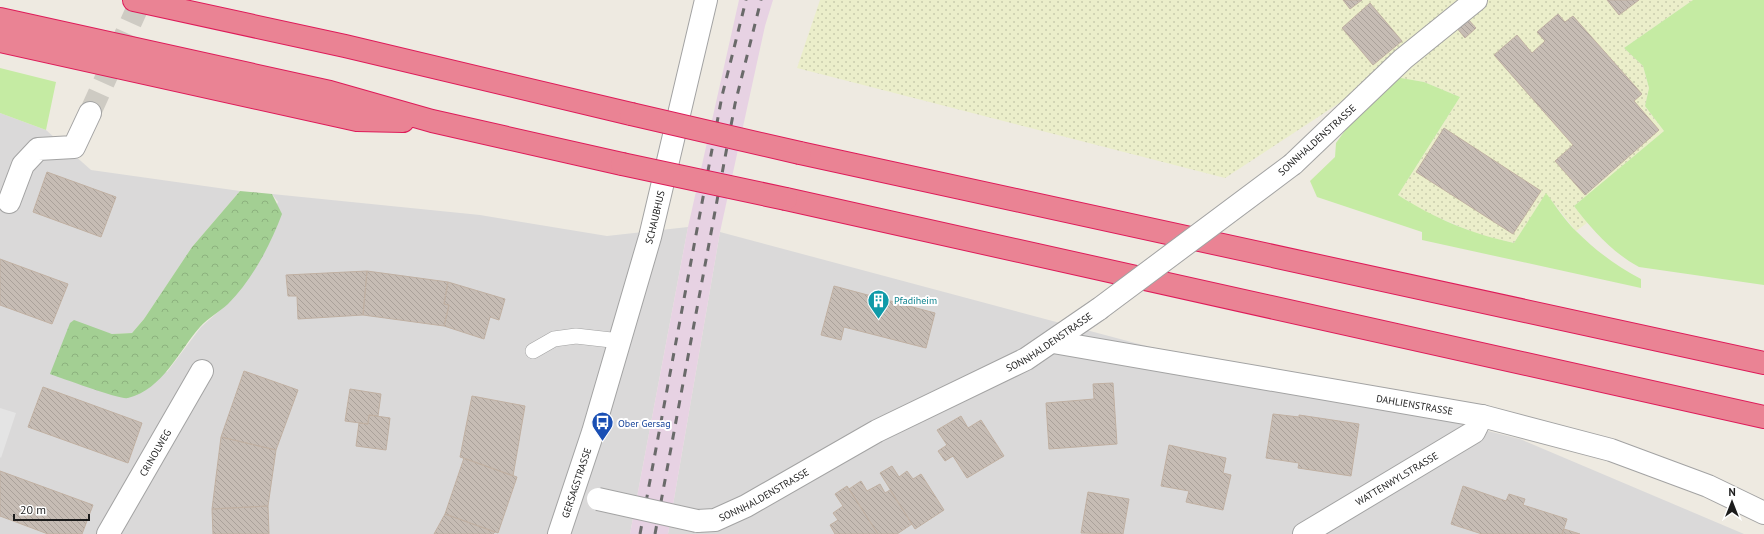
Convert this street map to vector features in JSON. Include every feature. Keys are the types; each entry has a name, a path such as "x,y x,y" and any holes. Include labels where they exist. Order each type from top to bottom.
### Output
{"highway":[{"path":"134,0 160,3 800,153 1764,363"},
{"path":"0,19 330,92 432,122 786,199 1764,417"},
{"path":"0,41 357,120 432,122"}],"street":[{"name":"SCHAUBHUS","path":"594,432 650,237 706,0"},
{"name":"SONNHALDENSTRASSE","path":"573,493 697,521 715,520 746,506 877,431 1026,359 1053,342 1099,309 1293,164 1403,59 1476,0"},
{"path":"10,202 24,165 38,149 74,147 90,113"},
{"name":"DAHLIENSTRASSE","path":"1053,342 1482,416 1611,450 1708,486 1764,513"},
{"name":"CRINOLWEG","path":"108,534 202,371"},
{"name":"WATTENWYLSTRASSE","path":"1304,534 1474,432 1482,416"},
{"name":"GERSAGSTRASSE","path":"559,534 594,432"}],"lane":[{"path":"533,351 554,339 576,336 620,341"}],"shaded area":[{"path":"739,0 773,0 765,26 720,232 668,534 630,534 688,227"},
{"path":"0,113 46,130 91,170 240,191 192,247 144,319 132,333 112,334 94,329 167,372 201,327 227,304 278,202 272,194 480,215 607,236 688,227 630,534 0,534"},
{"path":"720,232 1135,343 1520,439 1744,534 668,534"},
{"path":"0,408 16,413 1,458 0,457"}],"green space":[{"path":"820,0 1693,0 1624,48 1643,66 1649,88 1645,106 1664,131 1574,206 1587,223 1576,231 1546,194 1514,243 1480,235 1425,212 1398,195 1460,97 1424,82 1401,78 1359,111 1344,100 1225,178 797,68"},
{"path":"1693,0 1764,0 1764,285 1639,267 1612,248 1588,224 1574,206 1664,131 1645,106 1649,88 1643,66 1624,48"},
{"path":"0,68 56,82 46,130 0,113"},
{"path":"1401,78 1424,82 1460,97 1398,195 1412,204 1453,224 1482,235 1514,243 1546,193 1568,223 1584,239 1608,258 1641,279 1641,288 1422,240 1422,232 1317,197 1310,181 1335,157 1336,143 1359,111 1391,79"},
{"path":"240,191 272,194 282,214 277,226 260,262 237,295 200,327 169,368 151,387 128,398 123,398 50,374 70,323 74,320 112,334 132,333 144,319 192,247"}],"building":[{"path":"1343,0 1362,0 1350,9"},
{"path":"1607,0 1639,0 1619,15"},
{"path":"1370,3 1402,41 1373,65 1342,28"},
{"path":"1558,14 1565,22 1573,16 1642,94 1634,101 1659,130 1585,195 1555,161 1573,145 1494,55 1517,35 1532,53 1545,41 1537,32"},
{"path":"1467,18 1476,28 1465,38 1456,27"},
{"path":"1444,128 1541,191 1513,234 1416,172"},
{"path":"47,172 116,197 101,237 33,212"},
{"path":"0,259 68,284 52,324 0,305"},
{"path":"367,271 448,282 444,304 449,305 444,326 363,315"},
{"path":"367,271 363,315 298,319 297,296 288,296 286,275"},
{"path":"448,282 505,299 499,320 490,317 484,339 444,326 449,305 444,304"},
{"name":"Pfadiheim","path":"834,286 935,313 926,348 844,327 841,340 821,335"},
{"path":"244,371 298,390 276,450 221,437"},
{"path":"1113,383 1117,444 1049,449 1046,403 1094,399 1093,384"},
{"path":"43,387 142,423 128,463 28,427"},
{"path":"350,389 381,394 378,416 369,415 368,424 345,421"},
{"path":"472,396 525,406 513,476 460,457"},
{"path":"1273,414 1299,417 1299,415 1359,424 1351,476 1298,468 1299,463 1266,458"},
{"path":"369,415 390,418 386,450 356,446 359,423 368,424"},
{"path":"961,416 968,428 981,420 1004,456 967,478 953,456 945,461 938,451 947,445 937,430"},
{"path":"221,437 276,450 268,506 212,509"},
{"path":"1169,445 1226,458 1223,473 1231,475 1223,510 1186,502 1189,491 1161,486"},
{"path":"464,458 517,477 498,533 445,514"},
{"path":"892,466 899,477 907,471 913,479 921,474 944,510 915,529 880,473"},
{"path":"0,471 93,505 82,534 48,534 0,516"},
{"path":"861,481 867,491 880,484 885,493 890,490 912,524 897,534 878,534 849,489"},
{"path":"847,486 878,534 835,534 830,525 838,520 833,513 843,506 835,494"},
{"path":"1463,486 1506,501 1509,494 1525,499 1523,505 1567,519 1562,534 1482,534 1451,524"},
{"path":"1088,492 1129,499 1123,534 1081,533"},
{"path":"268,506 269,534 213,534 212,509"},
{"path":"445,514 495,532 493,534 434,534"},
{"path":"1564,529 1580,534 1562,534"}],"tunnel":[{"path":"90,113 141,0"}],"railway":[{"path":"640,534 722,96 746,0"},
{"path":"655,534 735,104 761,0"}],"place":[{"name":"Pfadiheim","path":"879,320"},
{"name":"Ober Gersag","path":"603,442"}]}
